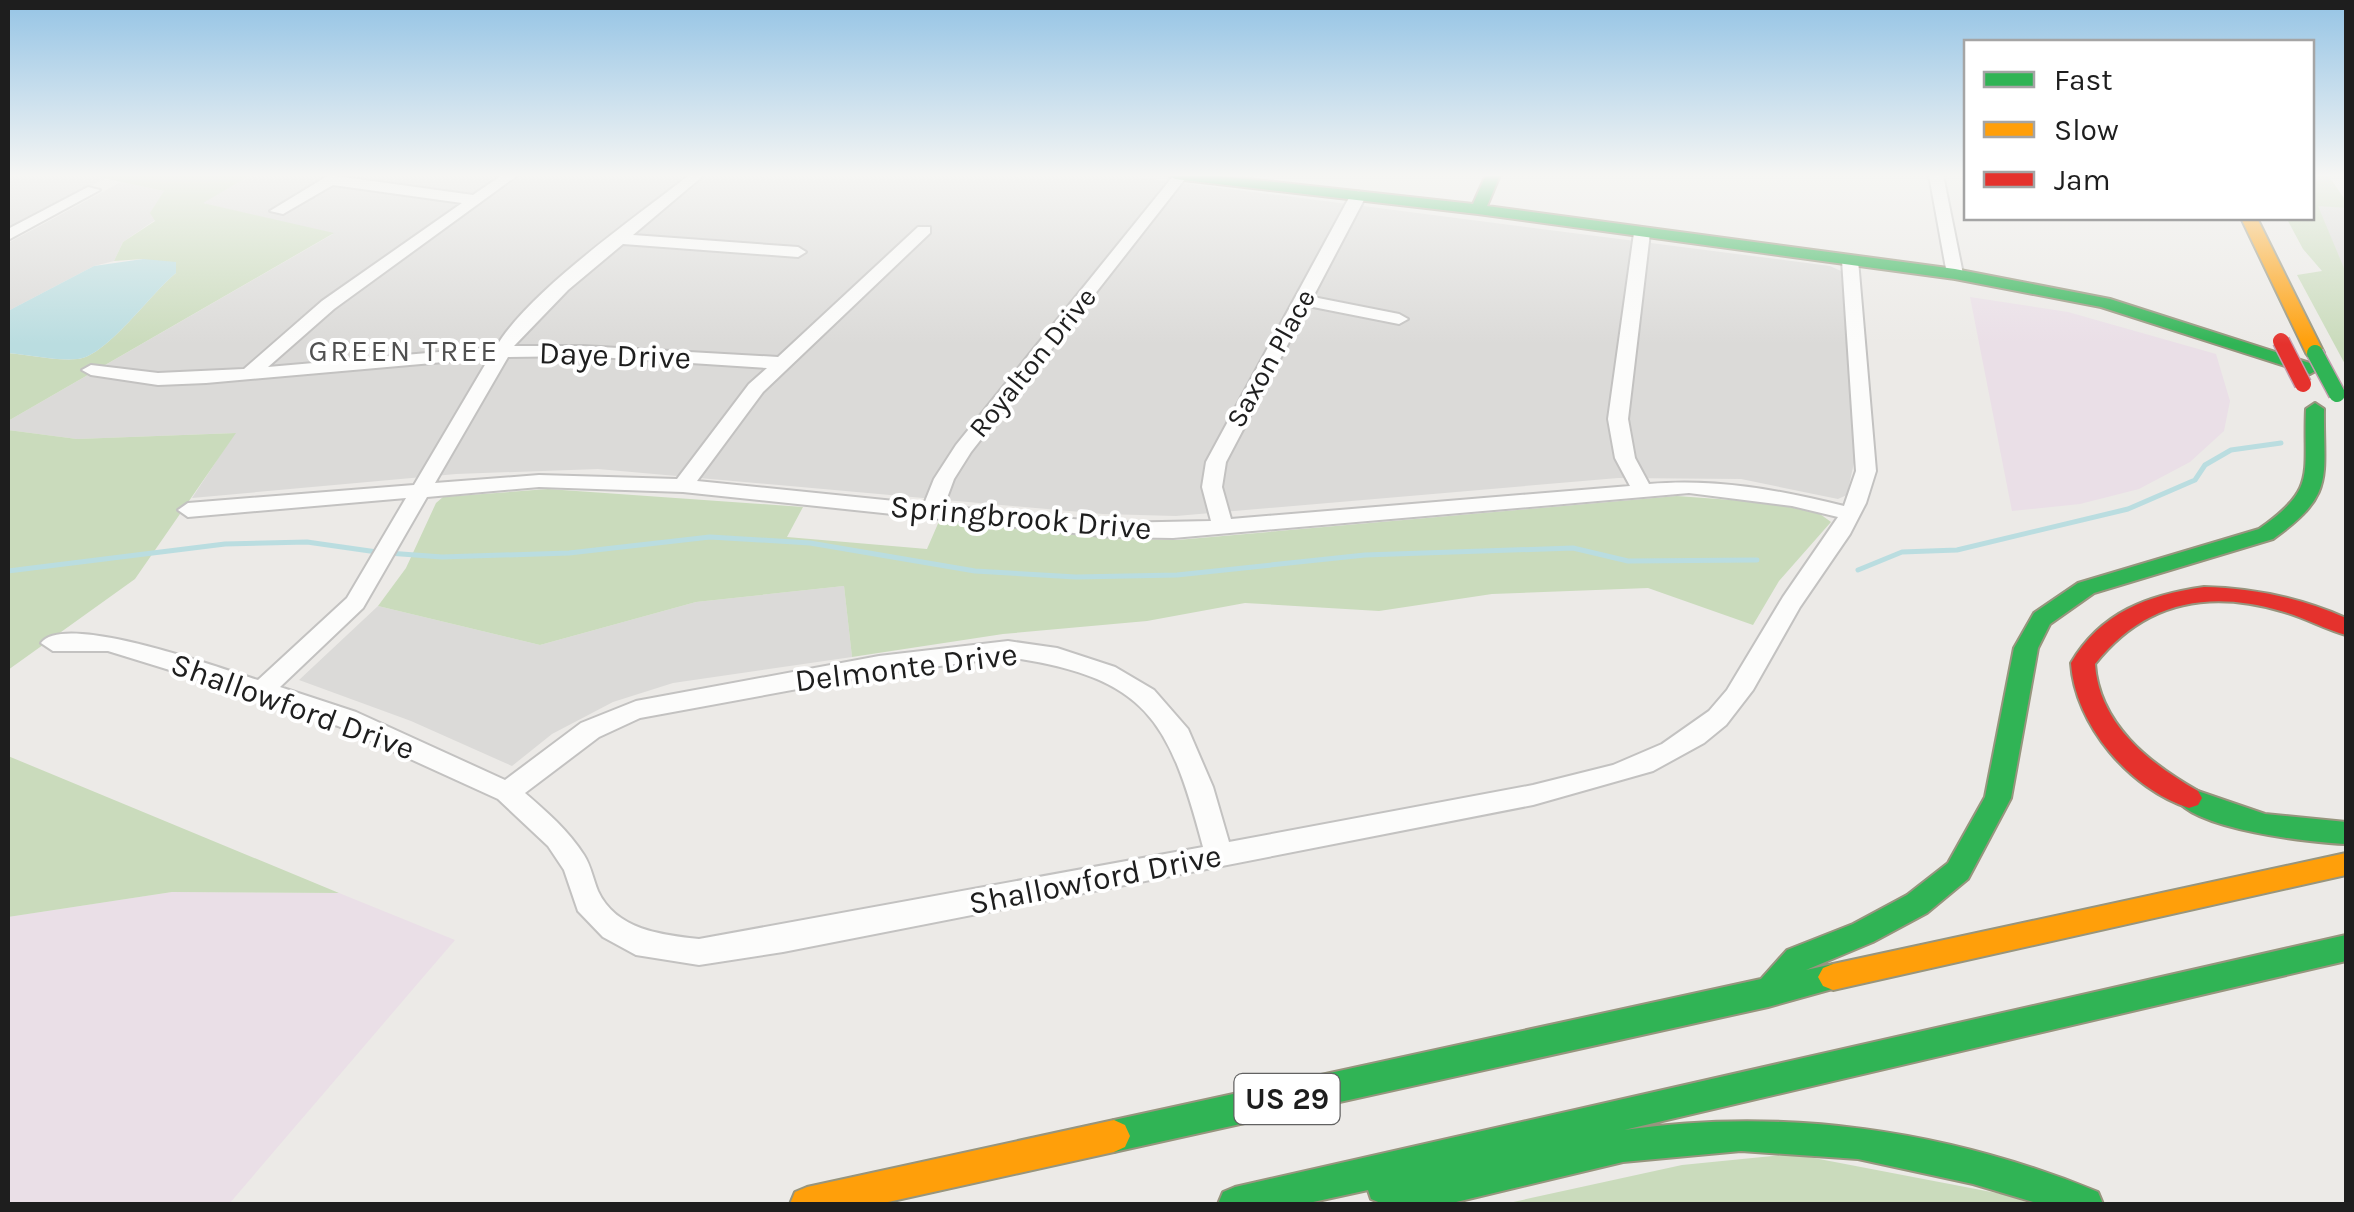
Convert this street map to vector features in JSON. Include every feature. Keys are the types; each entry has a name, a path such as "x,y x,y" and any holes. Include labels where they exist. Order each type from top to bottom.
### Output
{"main road":[{"path":"1632,232 1955,274 2104,303 2343,396"},
{"path":"2256,232 2315,353 2343,396"},
{"path":"2277,334 2338,452"},
{"path":"1768,994 1797,959 1863,933 1918,904 1958,871 1998,798 2026,648 2042,620 2086,588 2266,534 2292,517 2308,498 2318,476 2313,437 2316,409"},
{"path":"2346,627 2302,608 2249,596 2177,596 2109,627 2083,663 2087,697 2114,740 2148,770 2190,798 2245,822 2303,834 2346,833"},
{"name":"US 29","path":"807,1204 2346,864"},
{"path":"1235,1204 2346,948"},
{"path":"1304,1188 1449,1186 1624,1146 1695,1135 1758,1133 1872,1141 2009,1175 2086,1204"}],"street":[{"path":"248,375 293,332 431,232"},
{"path":"262,690 354,603 501,352 531,313 629,232"},
{"path":"683,486 734,413 781,363 922,232"},
{"name":"Royalton Drive","path":"933,509 944,479 963,448 1133,232"},
{"name":"Saxon Place","path":"1223,527 1212,487 1216,462 1339,232"},
{"path":"1947,232 1955,274"},
{"path":"1642,233 1618,419 1625,458 1642,490"},
{"path":"620,239 798,252"},
{"name":"Shallowford Drive","path":"53,643 108,643 262,690 347,719 507,792 557,838 576,866 588,902 613,928 646,946 699,952 1533,795 1611,777 1659,756 1705,729 1735,698 1782,616 1851,514 1862,494 1866,470 1850,260"},
{"path":"1302,300 1399,319"},
{"name":"Daye Drive","path":"91,370 158,379 248,375 501,352 583,351 781,363"},
{"name":"Springbrook Drive","path":"188,510 540,480 683,486 1112,530 1173,531 1689,486 1741,490 1851,514"},
{"name":"Delmonte Drive","path":"507,792 590,730 636,710 879,665 1008,649 1058,656 1108,673 1145,696 1176,729 1200,787 1219,855"}],"shaded area":[{"path":"29,232 138,232 123,242 114,261 94,266 8,311 8,243"},
{"path":"323,232 1562,232 1830,266 1841,271 1855,458 1847,495 1838,499 1741,479 1618,478 1176,516 1103,514 598,469 456,474 192,498 235,433 77,439 8,430 8,421 333,234"},
{"path":"2327,232 2346,232 2346,273"},
{"path":"1970,297 2068,312 2216,354 2230,401 2224,431 2190,462 2139,489 2080,504 2012,511"},
{"path":"844,586 852,657 673,683 613,702 552,734 512,766 411,721 299,680 378,606 540,645 696,602"},
{"path":"172,892 339,893 455,940 229,1204 8,1204 8,917"}],"green space":[{"path":"139,232 334,233 8,421 8,353 60,359 90,355 115,336 176,273 143,259 114,261 123,242"},
{"path":"2294,232 2329,232 2346,273 2346,366 2297,275 2322,271"},
{"path":"8,430 77,439 236,433 135,579 8,670"},
{"path":"548,489 803,507 787,537 927,549 940,519 1116,539 1177,540 1677,496 1772,503 1820,514 1831,522 1779,581 1753,625 1648,588 1492,594 1379,611 1245,603 1147,621 1003,634 852,657 844,586 696,602 540,645 378,606 406,568 436,503 443,497"},
{"path":"8,756 339,893 172,892 8,917"},
{"path":"1793,1154 2007,1195 2032,1204 1504,1204 1682,1165"}],"water":[{"path":"143,259 176,262 176,273 102,347 78,359 8,353 8,311 94,266"}],"waterway":[{"path":"1858,570 1902,552 1957,550 2128,509 2195,480 2205,465 2231,450 2281,443"},
{"path":"388,553 442,557 569,553 710,537 810,543 975,571 1076,577 1177,575 1365,555 1573,548 1628,561 1757,560"},
{"path":"8,571 225,544 307,542 377,552"}],"traffic: fast":[{"path":"1644,232 1955,274 2104,303 2310,369"},
{"path":"2315,353 2337,394"},
{"path":"1768,993 1797,959 1863,933 1917,904 1958,871 1998,798 2026,648 2042,619 2086,588 2266,534 2302,505 2314,480 2315,409"},
{"path":"2189,798 2265,824 2346,833"},
{"path":"1235,1204 2346,948"},
{"path":"1114,1136 1833,977"},
{"path":"1383,1187 1452,1186 1623,1146 1741,1135 1858,1143 1916,1154 2030,1184 2086,1204"}],"traffic: slow":[{"path":"2256,232 2315,353"},
{"path":"1833,977 2346,864"},
{"path":"807,1204 1114,1136"}],"traffic: jam":[{"path":"2281,341 2303,384"},
{"path":"2189,798 2129,755 2094,710 2085,687 2083,663 2107,633 2135,612 2168,600 2204,594 2277,602 2346,627"}],"district":[{"name":"GREEN TREE","path":"404,351"}]}
